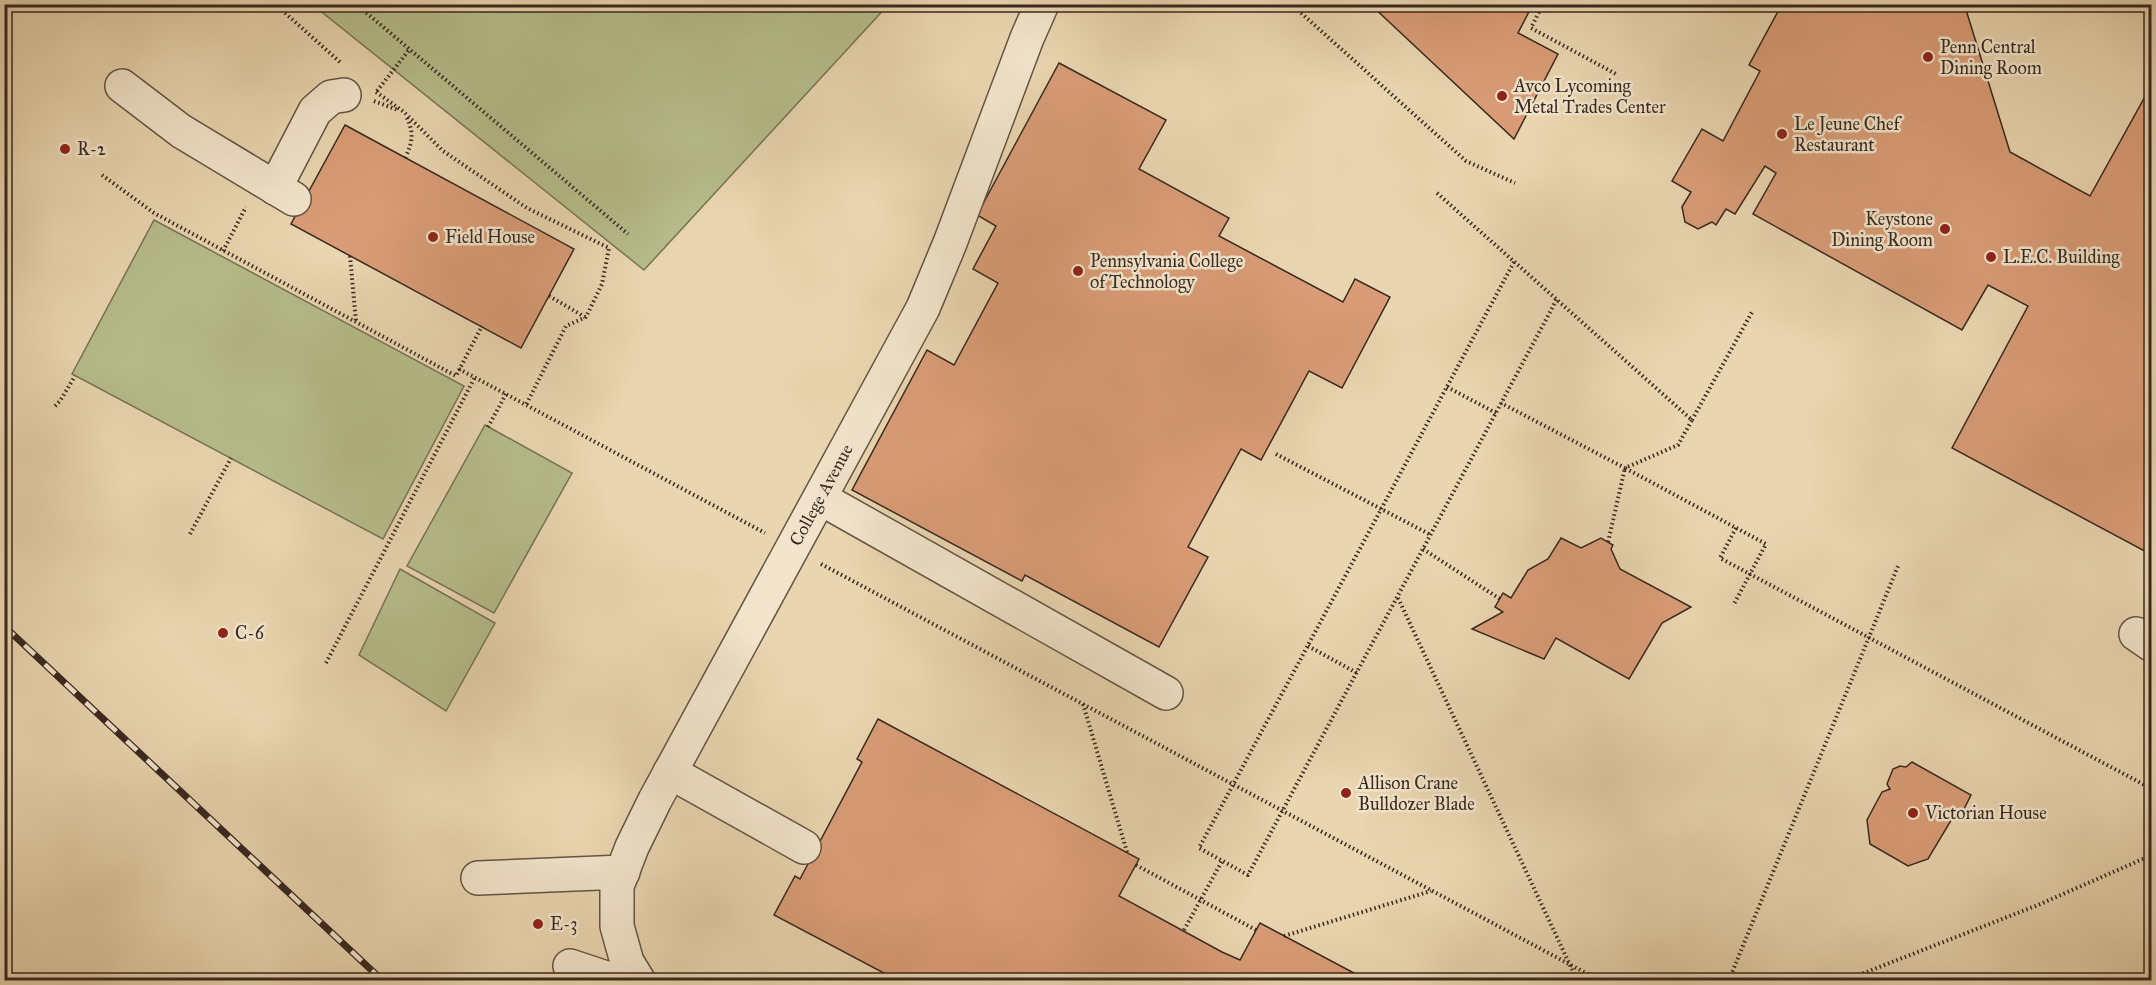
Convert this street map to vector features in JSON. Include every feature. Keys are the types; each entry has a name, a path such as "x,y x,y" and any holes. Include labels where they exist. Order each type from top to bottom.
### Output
{"street":[{"name":"College Avenue","path":"638,981 627,962 617,926 617,886 632,847 670,772 923,308 1042,4"},
{"path":"122,86 181,131 276,189 315,111 352,82"},
{"path":"820,498 1166,693"},
{"path":"670,772 804,847"},
{"path":"478,878 623,872"},
{"path":"570,966 612,981"}],"path":[{"path":"276,4 352,82 376,92 404,112 443,151 527,208 609,248 602,284 586,317 566,326 526,405"},
{"path":"356,4 628,234"},
{"path":"1291,4 1466,161 1515,183"},
{"path":"1543,4 1531,28 1616,74"},
{"path":"376,92 409,50"},
{"path":"404,112 412,127 412,143 405,158"},
{"path":"102,175 154,213 456,376 482,326"},
{"path":"223,251 276,189"},
{"path":"1437,193 1692,420"},
{"path":"350,255 356,322"},
{"path":"1514,262 1199,848 1248,875 1557,300"},
{"path":"549,296 586,317"},
{"path":"1625,468 1678,446 1752,312"},
{"path":"459,369 771,536"},
{"path":"54,406 75,376"},
{"path":"326,663 475,377"},
{"path":"1447,387 1496,413"},
{"path":"488,427 506,394"},
{"path":"1501,403 1766,544 1734,604"},
{"path":"1276,453 1431,535"},
{"path":"190,534 231,458"},
{"path":"1608,543 1625,468"},
{"path":"1736,528 1720,558 2151,789"},
{"path":"1423,549 1500,598"},
{"path":"813,560 1599,981"},
{"path":"1728,981 1898,566"},
{"path":"1397,598 1577,981"},
{"path":"1308,646 1357,673"},
{"path":"1083,704 1127,852"},
{"path":"1845,981 2038,905 2151,855"},
{"path":"1184,930 1222,861"},
{"path":"1136,864 1256,930"},
{"path":"1284,936 1431,891"}],"green space":[{"path":"313,5 888,5 644,270"},
{"path":"154,220 464,386 383,539 72,374"},
{"path":"485,425 572,473 494,613 407,566"},
{"path":"400,569 495,623 446,711 359,655"}],"building":[{"name":"Avco Lycoming Metal Trades Center","path":"1370,4 1533,4 1518,33 1558,54 1514,139"},
{"name":"L.E.C. Building","path":"1782,4 1972,4 1967,13 2010,152 2090,196 2152,84 2152,555 1952,448 2028,306 1988,285 1962,330 1753,214 1776,173 1765,166 1735,214 1726,209 1716,225 1712,222 1698,229 1685,222 1682,207 1691,192 1672,181 1702,129 1723,141 1760,71 1749,65"},
{"path":"1059,63 1166,120 1139,169 1229,218 1219,236 1343,302 1355,279 1390,297 1342,388 1309,371 1261,460 1241,449 1188,547 1208,557 1159,647 1025,575 1022,581 852,490 927,350 954,365 998,283 973,269 996,226 977,215"},
{"name":"Field House","path":"345,125 574,249 521,348 291,224"},
{"path":"1561,538 1581,548 1601,538 1613,545 1611,549 1620,569 1691,607 1662,623 1629,679 1556,638 1544,659 1472,629 1503,612 1495,607 1503,593 1511,598 1528,570 1548,559"},
{"path":"878,719 1139,859 1119,896 1222,952 1240,960 1260,923 1367,980 897,980 774,915 795,876 800,879 862,762 857,759"},
{"name":"Victorian House","path":"1912,762 1971,795 1961,815 1956,812 1928,859 1908,866 1870,844 1867,820 1882,792 1890,789 1887,784 1893,769 1900,766 1906,767"}],"railway":[{"path":"4,626 382,980"}],"place":[{"name":"Penn Central Dining Room","path":"1928,57"},
{"name":"Avco Lycoming Metal Trades Center","path":"1502,96"},
{"name":"Le Jeune Chef Restaurant","path":"1782,134"},
{"name":"R-2","path":"65,149"},
{"name":"Keystone Dining Room","path":"1945,229"},
{"name":"Field House","path":"433,237"},
{"name":"L.E.C. Building","path":"1991,257"},
{"name":"Pennsylvania College of Technology","path":"1078,271"},
{"name":"C-6","path":"223,633"},
{"name":"Allison Crane Bulldozer Blade","path":"1346,793"},
{"name":"Victorian House","path":"1913,813"},
{"name":"E-3","path":"538,924"}]}
